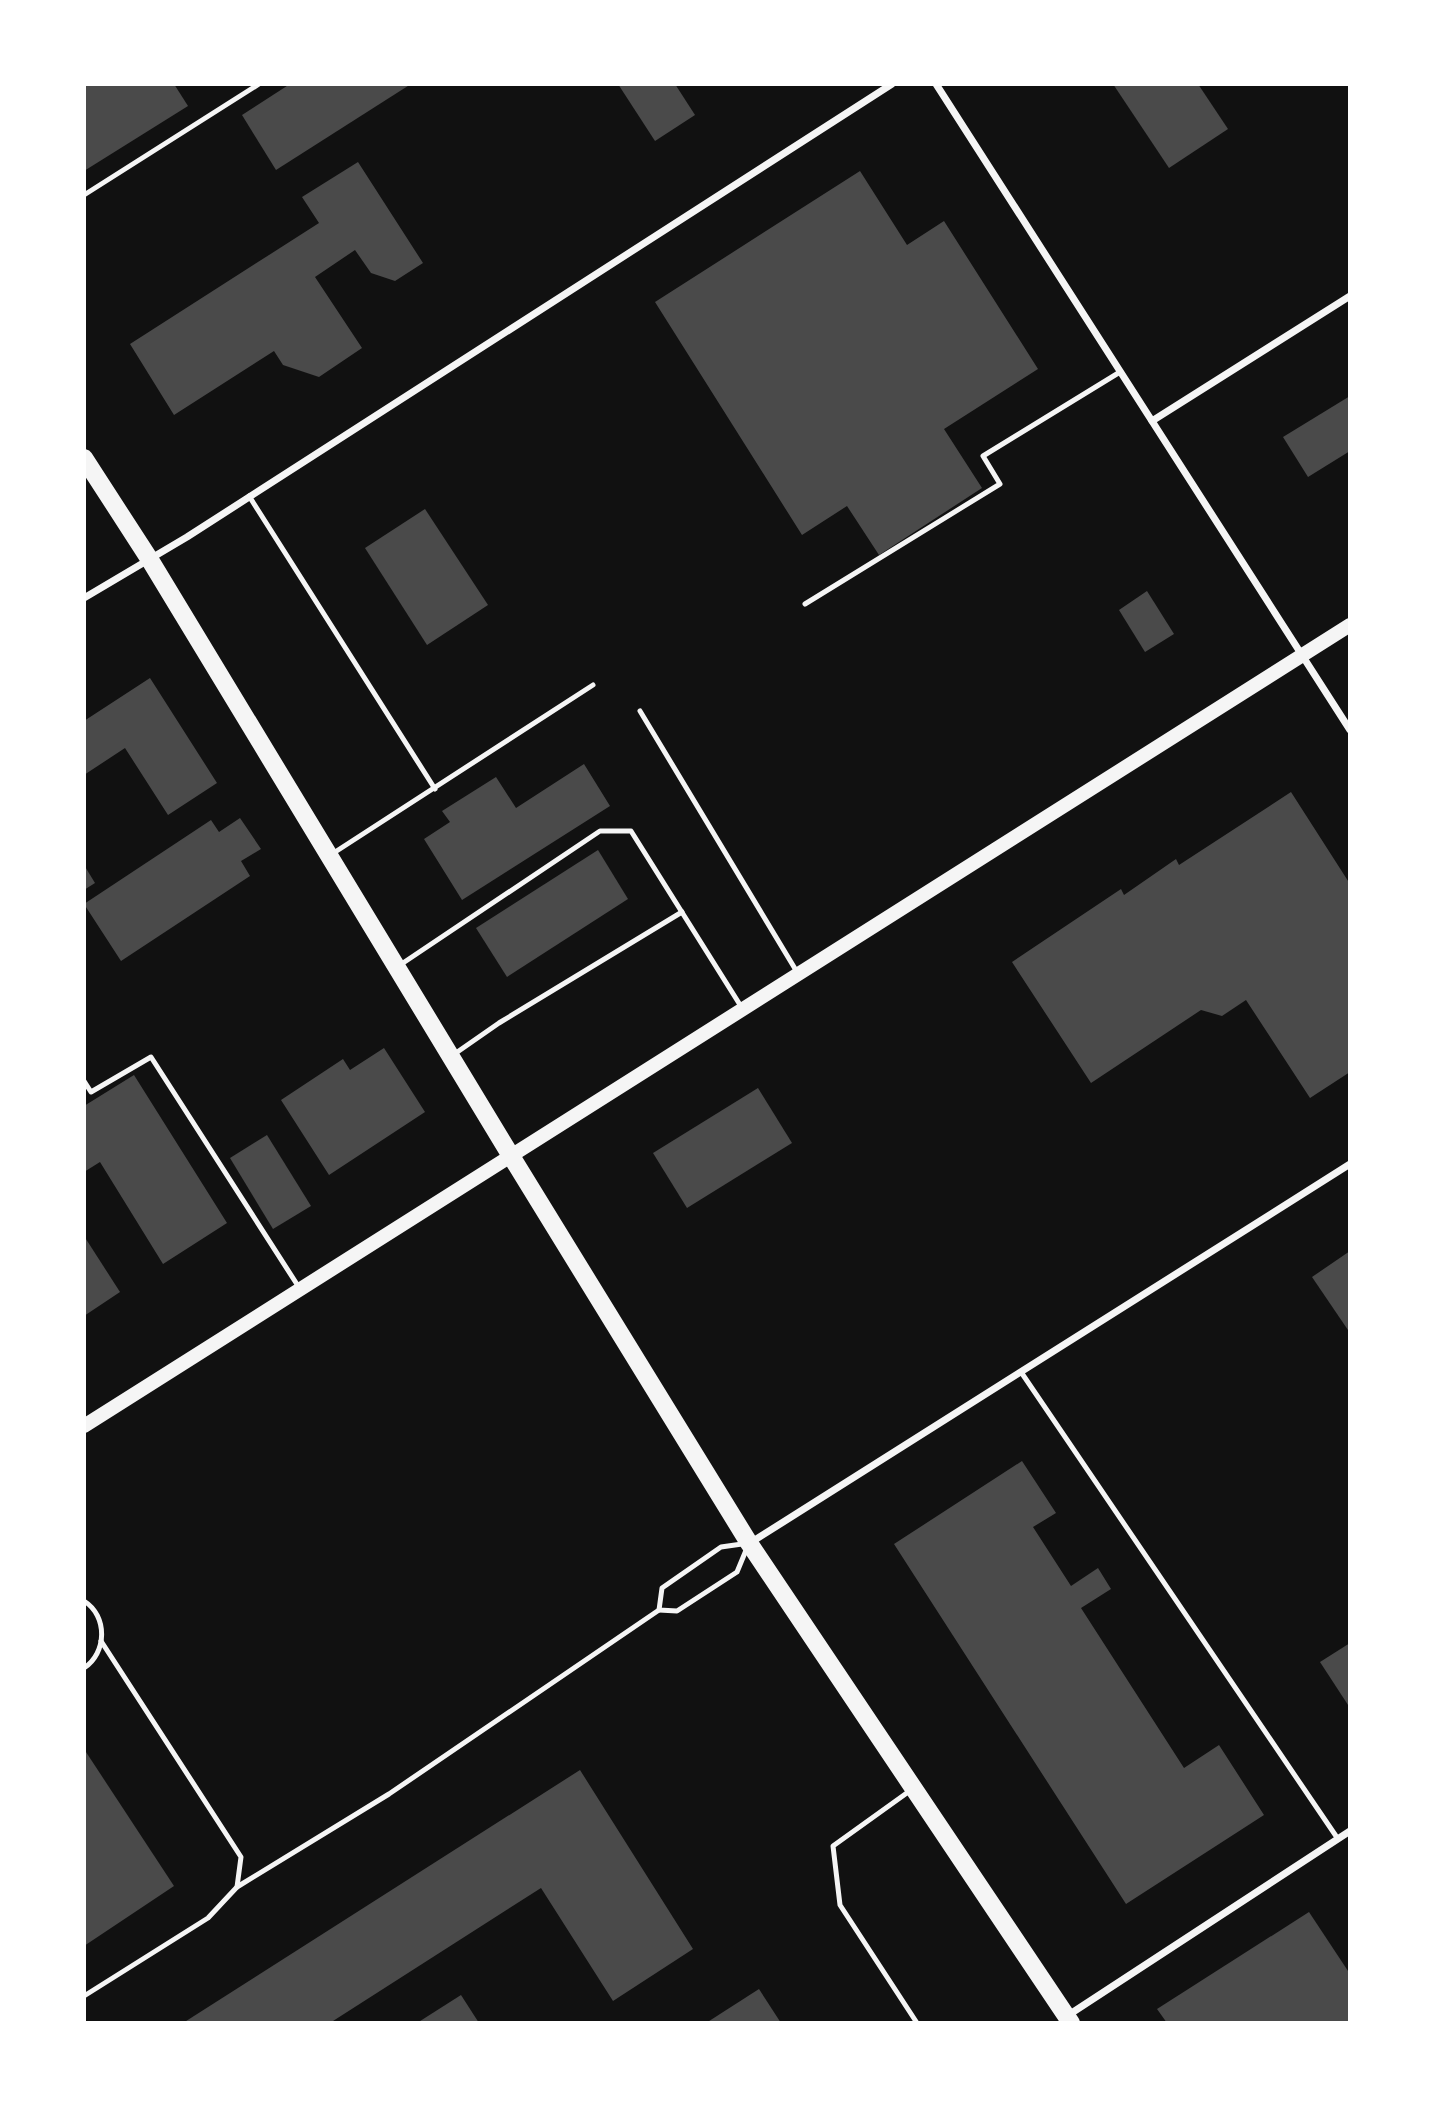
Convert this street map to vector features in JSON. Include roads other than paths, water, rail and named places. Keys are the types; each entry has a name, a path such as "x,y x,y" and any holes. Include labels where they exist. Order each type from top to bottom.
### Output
{"main road":[{"path":"84,458 150,560 749,1543 913,1788 1064,2021"},
{"path":"84,1426 1350,625"}],"street":[{"path":"84,598 150,560 892,84"},
{"path":"936,84 1350,730"},
{"path":"1152,421 1350,296"},
{"path":"749,1543 1350,1164"},
{"path":"1064,2021 1350,1831"}],"lane":[{"path":"84,195 259,84"},
{"path":"805,604 1000,484 983,456 1120,372"},
{"path":"249,496 435,789"},
{"path":"330,856 593,685"},
{"path":"640,711 798,974"},
{"path":"398,967 600,831 631,831 742,1009"},
{"path":"452,1056 499,1023 682,912"},
{"path":"84,1081 91,1092 151,1057 300,1289"},
{"path":"1021,1372 1338,1839"},
{"path":"659,1610 662,1588 721,1547 749,1543"},
{"path":"84,1996 208,1918 237,1887 389,1794 659,1610 677,1611 737,1572 749,1543"},
{"path":"84,1601 97,1615 102,1628 102,1641 97,1654 84,1668"},
{"path":"102,1641 241,1857 237,1887"},
{"path":"913,1788 833,1846 839,1905 917,2023"}]}
